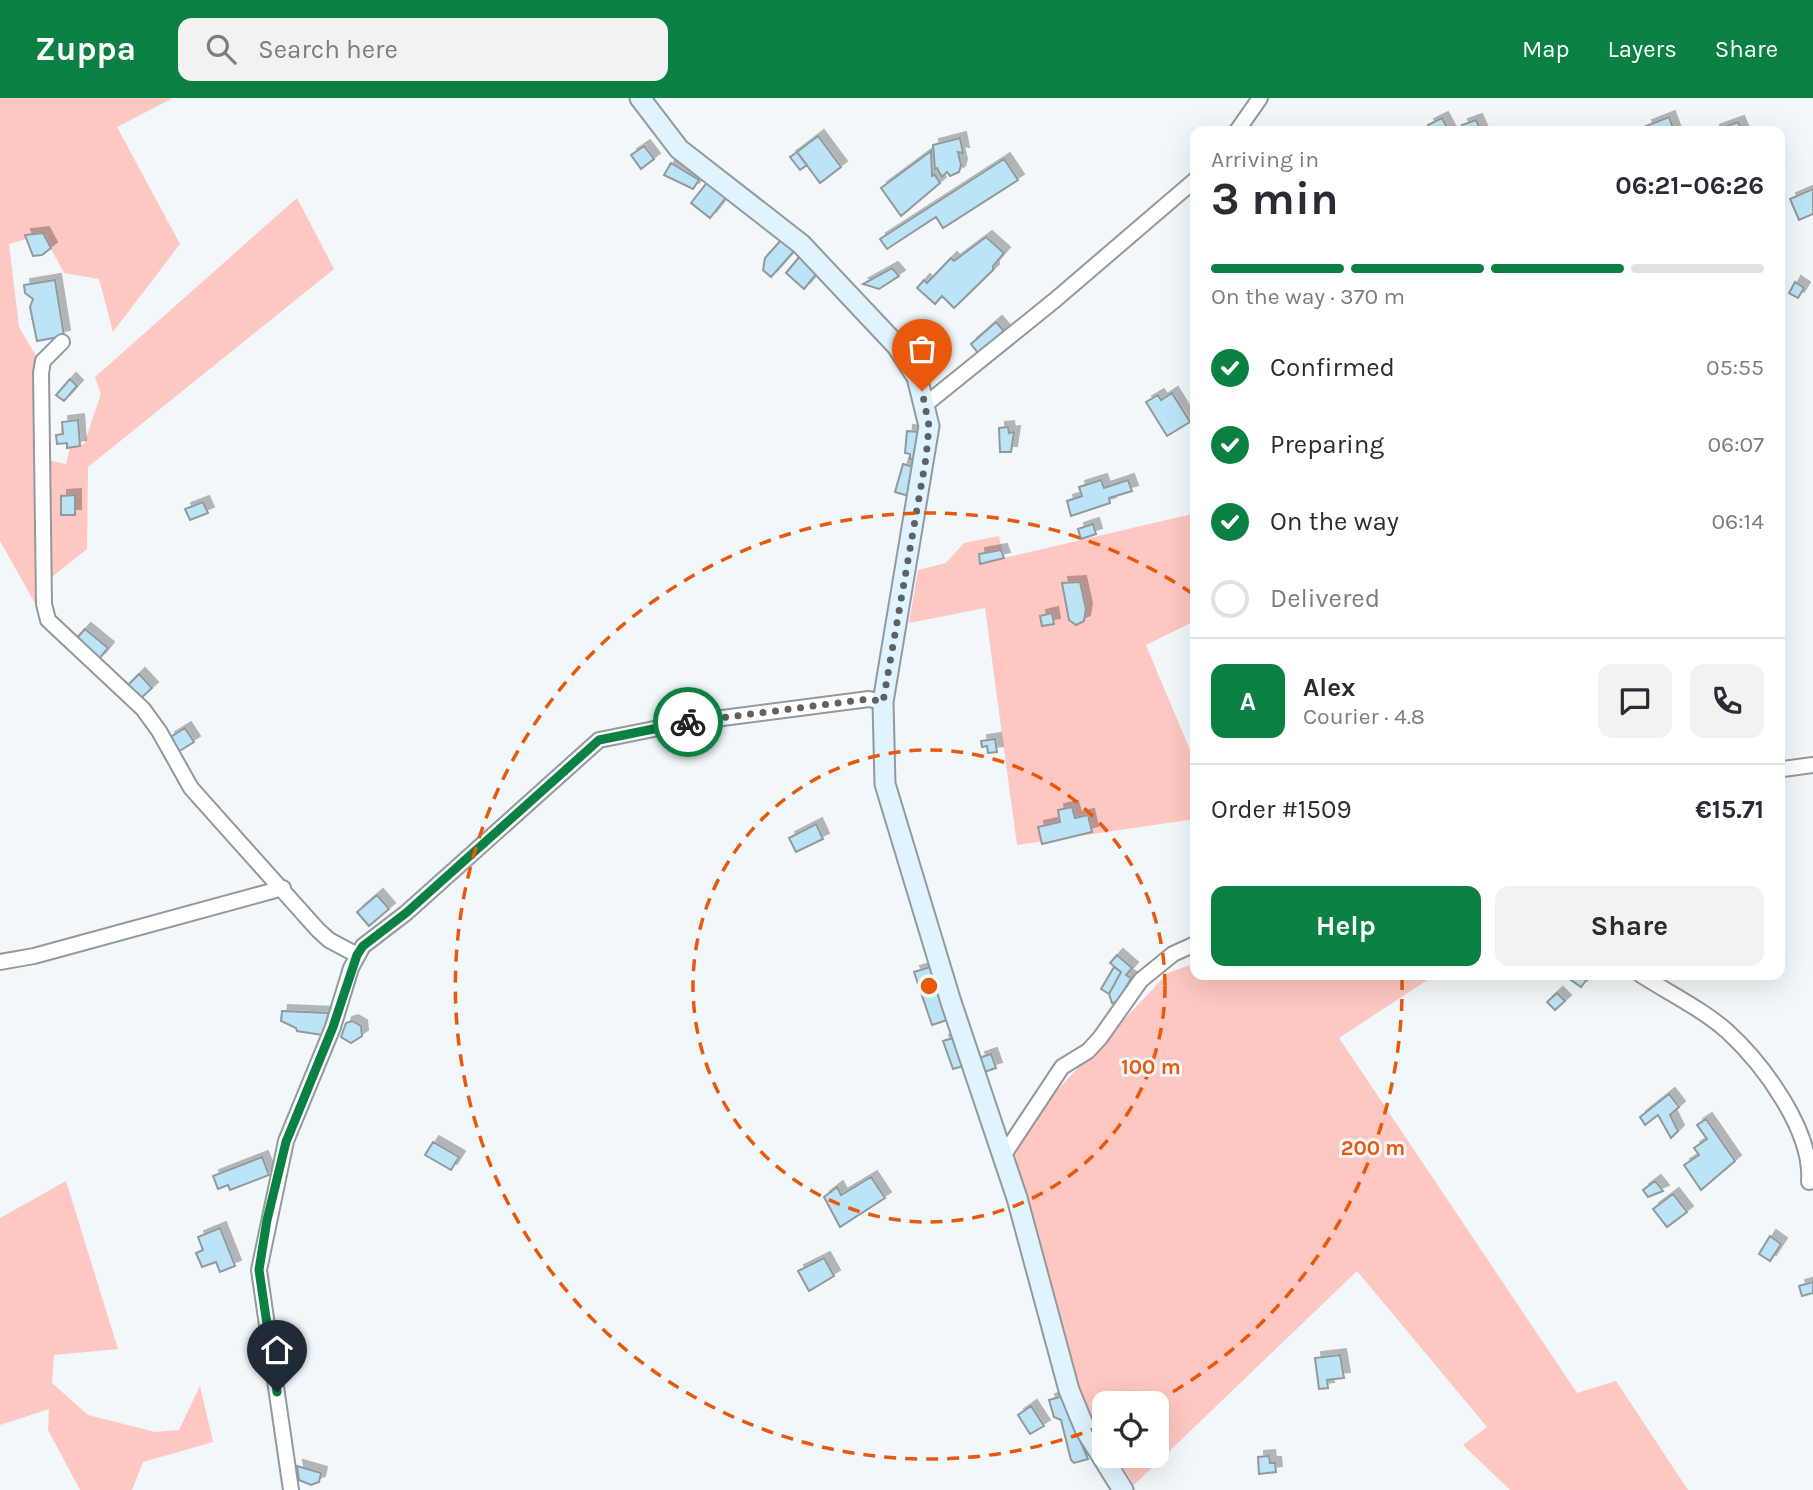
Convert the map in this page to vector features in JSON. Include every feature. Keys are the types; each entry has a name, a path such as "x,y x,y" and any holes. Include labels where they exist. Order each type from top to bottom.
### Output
{"main road":[{"path":"640,98 679,149 801,244 887,336 917,377 926,404 929,426 926,458 883,702 886,784 951,1002 1041,1279 1069,1390 1085,1429 1124,1490"}],"street":[{"path":"1240,126 1260,98"},
{"path":"926,404 1055,300 1190,184"},
{"path":"62,342 43,360 41,373 44,604 48,620 143,709 159,730 191,789 328,940 357,955"},
{"path":"291,1490 259,1270 286,1142 333,1027 357,955 363,946 406,913 599,740 684,723 869,699 883,702"},
{"path":"1785,769 1813,765"},
{"path":"0,962 34,956 283,888"},
{"path":"1003,1156 1062,1067 1088,1051 1100,1038 1141,980 1173,954 1190,946"},
{"path":"1649,980 1725,1030 1759,1066 1795,1120 1811,1166 1809,1182"}],"shaded area":[{"path":"0,98 173,98 117,127 180,244 113,332 99,279 64,273 43,234 9,244 19,327 38,359 40,458 66,464 70,447 84,444 101,394 95,377 297,198 334,269 88,467 87,549 47,581 40,612 0,541"},
{"path":"1190,514 1190,623 1146,645 1190,750 1190,820 1017,845 985,608 909,623 918,570 946,563 964,543 999,536 1004,558"},
{"path":"1190,965 1190,980 1427,980 1339,1038 1577,1393 1616,1381 1688,1490 1510,1490 1463,1445 1487,1427 1357,1271 1169,1451 1169,1391 1092,1391 1092,1418 1085,1407 1013,1152 1046,1102 1168,973"},
{"path":"66,1181 118,1349 54,1355 52,1383 88,1415 155,1432 179,1430 200,1386 213,1442 143,1462 132,1490 80,1490 48,1430 49,1409 0,1425 0,1218"},
{"path":"1123,1468 1152,1468 1134,1485"}],"building":[{"path":"1669,117 1672,126 1646,126"},
{"path":"1442,118 1446,126 1428,126"},
{"path":"1476,120 1479,126 1462,126"},
{"path":"818,136 841,167 820,183 797,152"},
{"path":"960,138 963,153 958,152 961,165 959,172 950,176 947,172 942,177 937,168 935,169 933,145"},
{"path":"644,146 654,159 641,169 631,155"},
{"path":"931,151 932,176 935,175 940,183 901,216 881,188"},
{"path":"797,152 807,165 800,170 790,157"},
{"path":"1004,159 1018,180 943,228 936,217 887,249 880,239"},
{"path":"671,163 699,180 693,189 664,175"},
{"path":"709,180 728,195 710,218 691,203"},
{"path":"1813,189 1813,214 1799,220 1790,199"},
{"path":"43,233 51,248 42,255 33,256 25,235"},
{"path":"986,237 1004,253 993,266 993,270 954,308 942,296 935,304 917,288 924,280 927,283 951,258 954,261"},
{"path":"782,239 795,250 771,277 763,270 765,258"},
{"path":"800,256 818,272 804,289 786,273"},
{"path":"892,268 899,276 879,289 863,284"},
{"path":"55,280 64,336 37,341 30,307 33,299 25,293 24,285"},
{"path":"1795,282 1804,288 1798,298 1789,293"},
{"path":"996,322 1004,331 978,353 971,344"},
{"path":"70,379 77,386 64,401 56,395"},
{"path":"1172,393 1190,422 1167,436 1146,402 1158,395 1161,400"},
{"path":"78,420 80,446 67,448 67,443 57,444 56,435 63,434 62,422"},
{"path":"1008,427 1009,433 1014,432 1011,452 1000,452 999,428"},
{"path":"907,431 919,432 916,459 910,459 910,454 905,453"},
{"path":"903,464 917,468 909,496 895,492"},
{"path":"1101,480 1104,488 1128,480 1132,491 1109,498 1110,503 1071,516 1067,501 1082,496 1079,487"},
{"path":"75,495 75,515 61,515 61,496"},
{"path":"203,502 208,513 190,520 185,509"},
{"path":"1093,524 1096,534 1081,539 1078,529"},
{"path":"1001,550 1004,558 980,564 979,554"},
{"path":"1080,582 1086,609 1084,621 1076,625 1069,620 1062,583"},
{"path":"1052,613 1054,624 1042,626 1040,616"},
{"path":"85,629 108,648 99,659 75,640"},
{"path":"139,674 152,688 140,699 127,686"},
{"path":"185,728 194,742 178,752 169,738"},
{"path":"995,739 997,752 988,753 987,746 982,747 981,741"},
{"path":"1072,807 1075,818 1088,815 1092,832 1042,844 1038,827 1060,822 1058,810"},
{"path":"816,824 823,839 796,852 789,838"},
{"path":"377,895 389,909 369,926 357,912"},
{"path":"1117,955 1132,968 1126,975 1131,978 1118,1002 1112,1003 1109,994 1121,972 1110,963"},
{"path":"930,967 947,1020 932,1025 914,972"},
{"path":"1114,967 1121,972 1109,994 1101,989"},
{"path":"1571,980 1586,980 1581,987"},
{"path":"1557,993 1565,1001 1555,1010 1547,1002"},
{"path":"282,1011 329,1013 322,1035 297,1031 281,1021"},
{"path":"352,1021 361,1026 362,1036 351,1043 341,1037 346,1023"},
{"path":"953,1038 963,1066 953,1069 943,1041"},
{"path":"991,1054 996,1068 984,1072 979,1058"},
{"path":"1669,1094 1679,1107 1670,1115 1678,1131 1671,1138 1658,1115 1645,1125 1640,1117"},
{"path":"1706,1119 1735,1161 1701,1190 1684,1165 1699,1155 1694,1148 1707,1139 1697,1125"},
{"path":"433,1142 459,1157 451,1170 425,1155"},
{"path":"262,1157 269,1175 230,1190 228,1185 218,1189 213,1176"},
{"path":"871,1177 885,1198 840,1227 824,1197 837,1187 841,1195"},
{"path":"1655,1181 1663,1191 1648,1197 1643,1190"},
{"path":"1673,1194 1687,1212 1667,1227 1653,1209"},
{"path":"220,1228 235,1266 220,1272 216,1262 202,1267 196,1253 203,1250 198,1237"},
{"path":"1770,1236 1781,1244 1770,1261 1759,1254"},
{"path":"824,1258 834,1276 809,1291 798,1271"},
{"path":"1813,1282 1813,1293 1802,1296 1799,1286"},
{"path":"1340,1355 1344,1378 1327,1380 1328,1388 1319,1389 1315,1358"},
{"path":"1063,1396 1088,1459 1074,1463 1061,1420 1054,1417 1049,1400"},
{"path":"1031,1406 1044,1426 1030,1434 1018,1415"},
{"path":"1269,1456 1270,1463 1275,1463 1276,1472 1259,1474 1258,1457"},
{"path":"297,1466 321,1473 319,1482 311,1485 299,1480"}],"way so far":[{"path":"688,722 869,699 883,702 926,458 929,426 922,391"}],"route":[{"path":"277,1392 259,1270 267,1220 286,1142 306,1087 333,1027 357,955 363,946 406,913 599,740 688,722"}]}
